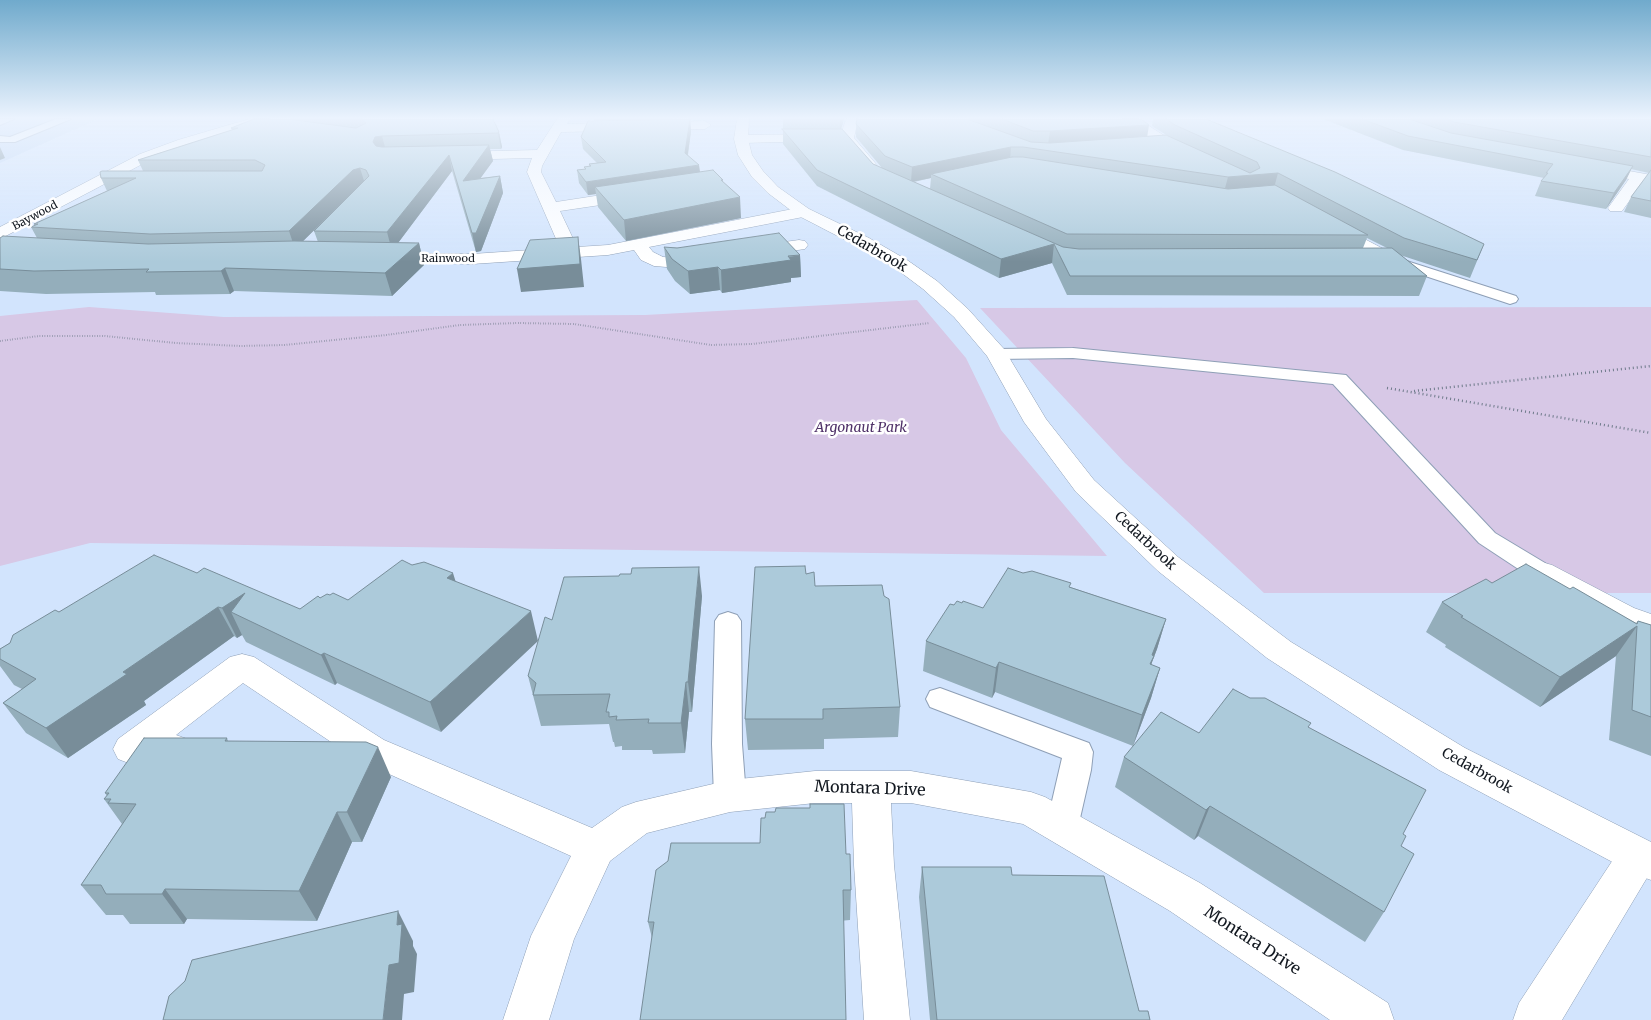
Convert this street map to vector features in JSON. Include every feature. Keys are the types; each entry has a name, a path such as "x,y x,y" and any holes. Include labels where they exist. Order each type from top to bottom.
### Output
{"street":[{"name":"Baywood","path":"0,234 129,167"},
{"path":"536,167 534,172 571,253"},
{"name":"Cedarbrook","path":"752,167 773,190 803,212 863,242 901,264 930,285 962,313 996,354 1036,422 1086,486 1168,564 1279,650 1452,759 1644,859"},
{"path":"869,167 878,175"},
{"path":"1584,167 1645,178"},
{"path":"1616,208 1645,178"},
{"path":"98,182 127,182"},
{"path":"550,208 645,193"},
{"name":"Rainwood","path":"368,258 472,259 608,250 803,212"},
{"path":"1316,218 1391,260"},
{"path":"638,244 647,256 660,262 679,263 716,257"},
{"path":"734,254 799,245"},
{"path":"1362,260 1391,260"},
{"path":"1541,572 1623,616 1651,626"},
{"path":"211,749 131,749 242,666 370,750 596,848"},
{"path":"310,750 370,750"},
{"name":"Montara Drive","path":"526,1020 553,936 596,848 636,819 730,796 815,787 911,787 1031,809 1185,897 1371,1020"},
{"path":"871,787 874,865 887,1020"},
{"path":"1536,1020 1644,859"}],"lane":[{"path":"1391,260 1510,299"},
{"path":"996,354 1073,353 1339,379 1487,538 1541,572"},
{"path":"728,621 730,796"},
{"path":"940,699 1078,752 1076,770 1062,827"}],"path":[{"path":"0,341 39,336 105,336 240,346 284,346 386,335 460,324 518,323 574,324 711,344 752,344 930,323 962,313"},
{"path":"1408,391 1651,366"},
{"path":"1339,379 1651,433"}],"green space":[{"name":"Argonaut Park","path":"917,300 966,358 1001,430 1107,556 90,543 0,566 0,316 89,307 224,317 645,315"},
{"path":"1651,307 1651,593 1264,593 1125,463 980,308"}],"building":[{"path":"264,167 440,167 387,232 314,231 369,176 366,170 360,168 353,170 289,231 150,234 31,227 136,178 101,178 100,172 102,171 262,171"},
{"path":"452,167 473,167 463,181 500,176 476,233 472,233"},
{"path":"584,167 688,167 586,182 577,170 586,169"},
{"path":"814,167 879,167 1063,247 1079,249 1392,248 1427,276 1070,276 1054,244 1001,259 817,170"},
{"path":"966,167 1084,167 1228,189 1275,185 1368,235 1067,234 931,174"},
{"path":"1157,167 1236,167 1250,173 1260,168 1259,167 1322,167 1484,244 1477,260 1404,238 1278,173 1228,177"},
{"path":"1551,167 1633,167 1614,193 1541,181 1548,173 1546,173"},
{"path":"713,170 740,197 624,220 595,187"},
{"path":"1651,170 1651,201 1631,197"},
{"path":"779,233 800,255 788,256 791,260 721,270 718,267 688,271 672,259 664,247 677,248"},
{"path":"3,236 148,244 294,241 419,243 385,273 225,268 221,271 146,272 149,269 34,271 0,269 0,238"},
{"path":"578,237 580,264 517,269 530,240"},
{"path":"154,555 197,573 204,568 300,609 318,596 320,598 327,594 333,593 348,600 402,560 412,565 424,562 453,573 447,578 531,611 430,702 324,653 321,655 231,612 245,593 222,608 218,607 123,672 127,674 46,728 3,703 36,679 0,659 0,649 10,643 13,635 55,610 59,612"},
{"path":"1526,564 1570,589 1573,587 1637,624 1638,621 1651,625 1651,717 1632,710 1637,626 1560,677 1461,617 1463,616 1442,602 1486,579 1492,583"},
{"path":"805,566 806,574 814,572 815,586 882,585 884,596 889,599 900,707 823,709 823,719 745,719 755,567"},
{"path":"699,567 688,682 686,682 681,723 648,723 649,719 616,720 617,716 609,717 609,712 606,712 610,694 533,695 536,683 528,676 545,617 552,620 564,577 619,576 620,574 631,574 632,568"},
{"path":"1008,568 1023,573 1032,571 1071,583 1069,587 1166,619 1150,664 1160,668 1142,715 999,662 996,668 926,641 950,604 954,605 957,601 962,603 963,601 983,608"},
{"path":"1233,689 1250,698 1265,698 1311,723 1308,727 1426,790 1403,834 1406,836 1401,846 1414,854 1384,912 1210,806 1206,810 1124,757 1161,712 1199,733"},
{"path":"144,738 227,738 225,741 366,742 378,747 347,812 337,812 299,891 165,889 162,894 106,894 101,885 81,885 136,804 108,803 111,799 104,799 109,793 105,793"},
{"path":"810,804 844,804 846,854 850,854 851,890 843,890 846,1020 640,1020 654,922 648,922 656,870 668,861 671,843 760,843 761,818 765,818 766,812 775,812 776,808 810,808"},
{"path":"922,867 1011,867 1012,875 1104,876 1139,1011 1148,1011 1150,1020 937,1020"},
{"path":"398,911 397,925 402,924 399,963 389,965 383,1020 163,1020 169,996 185,981 192,960"}]}
